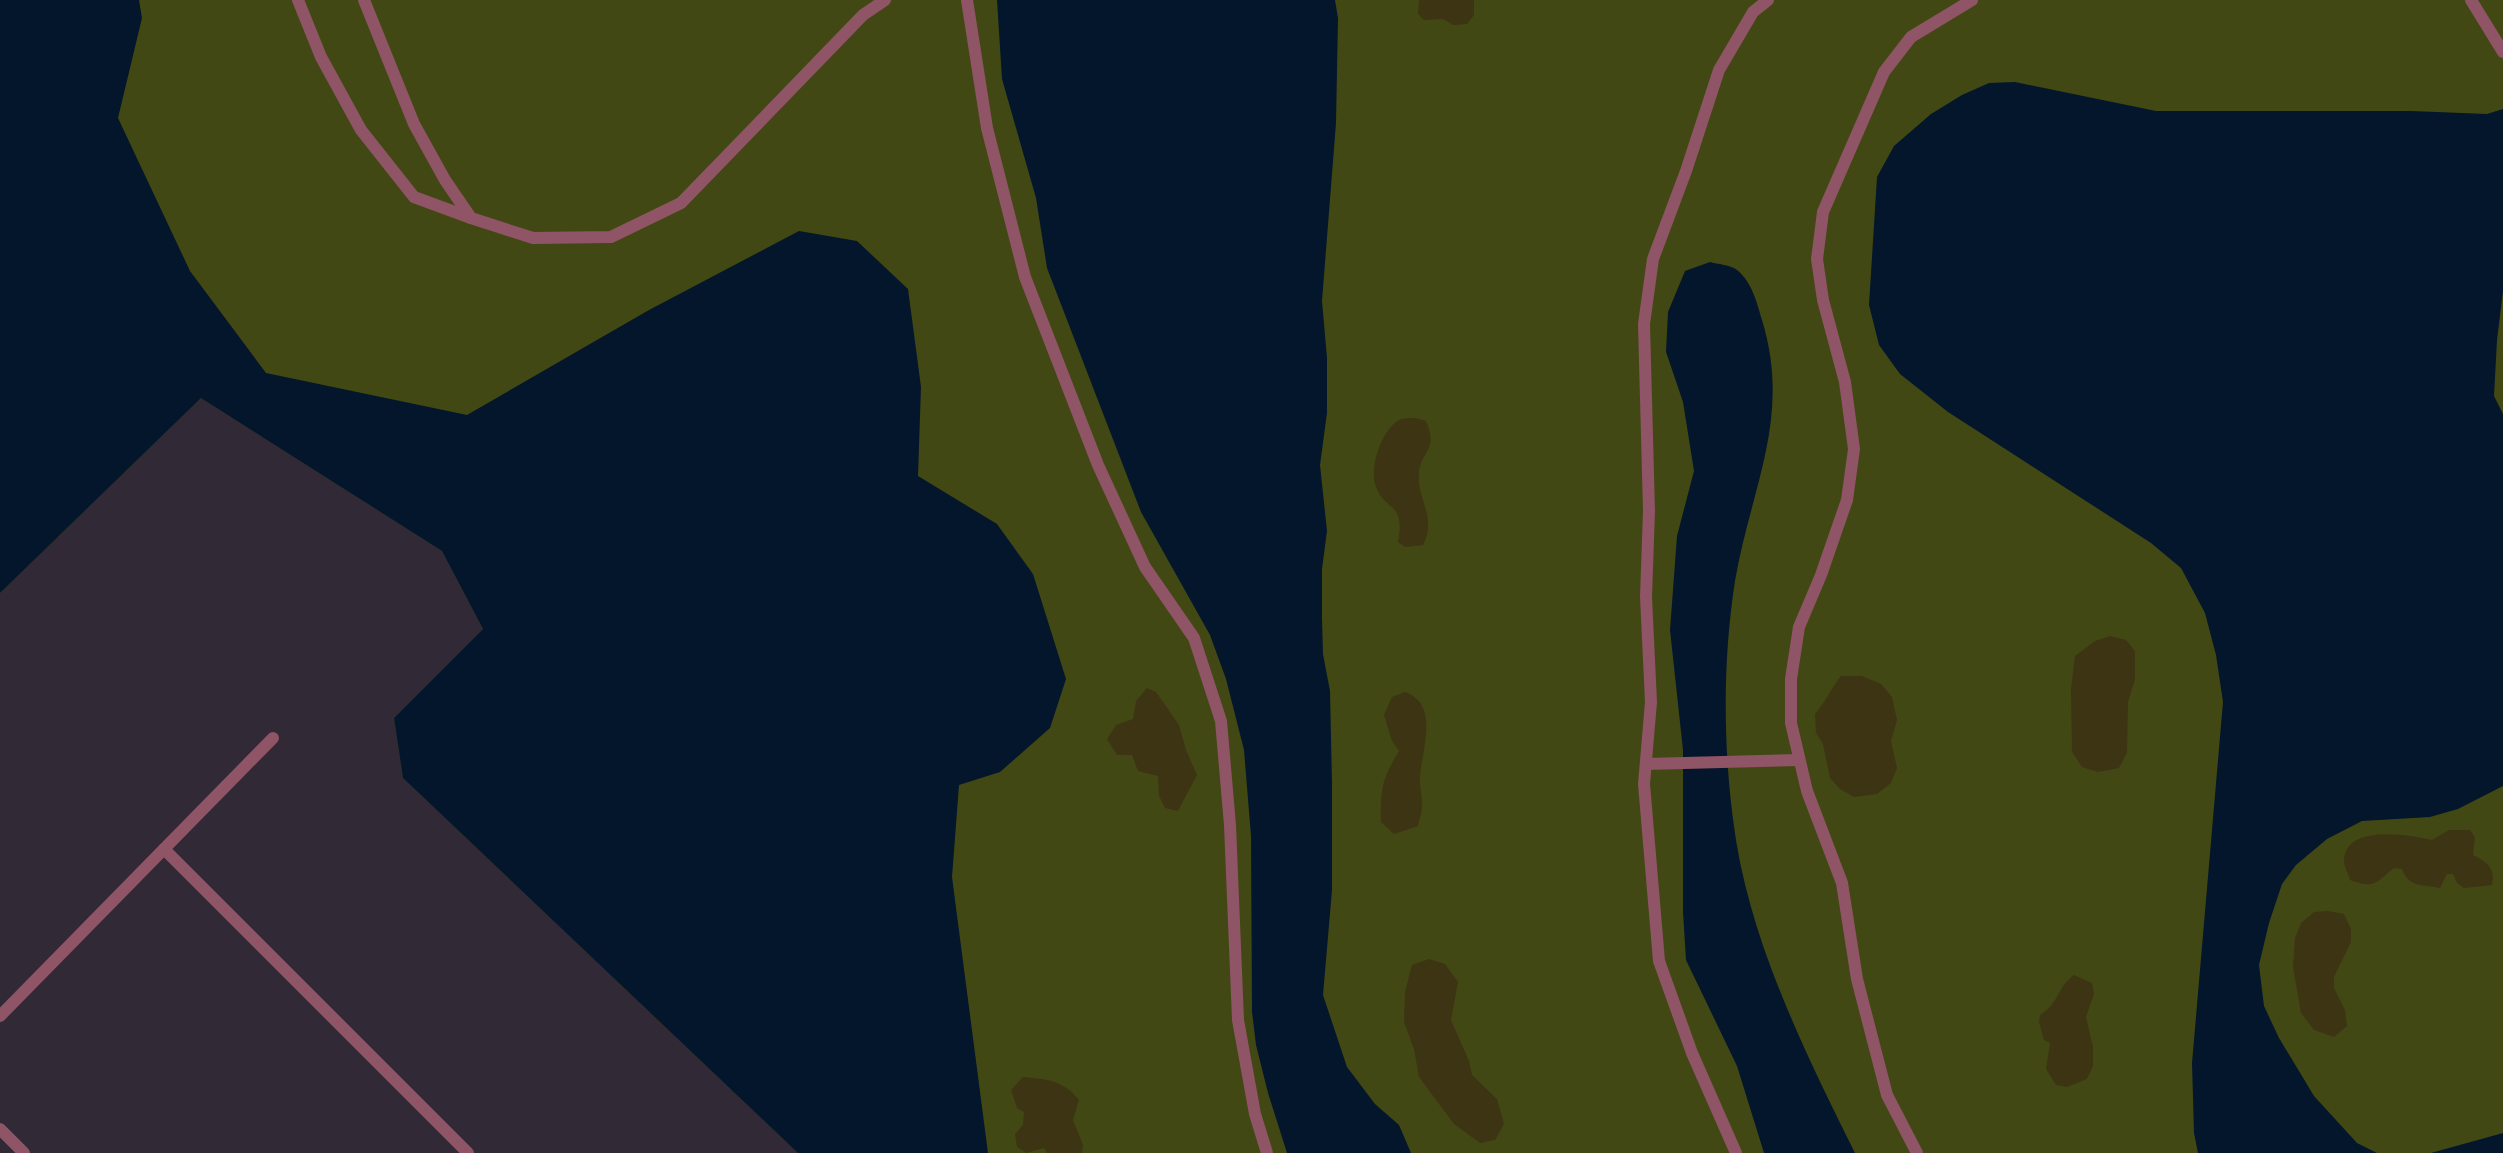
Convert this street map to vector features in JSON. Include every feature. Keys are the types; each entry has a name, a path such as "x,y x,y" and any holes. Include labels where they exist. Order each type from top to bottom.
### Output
{"street":[{"path":"298,0 321,57 361,130 414,197 533,238 611,237 681,204 856,22 885,0"},
{"path":"364,0 414,124 445,180 471,218"},
{"path":"967,0 987,128 1025,277 1098,465 1144,567 1194,638 1221,721 1230,825 1238,1020 1255,1114 1267,1153"},
{"path":"1736,1153 1692,1053 1659,960 1646,804 1652,764 1646,597 1649,511 1644,324 1653,259 1686,171 1719,70 1753,12 1768,0"},
{"path":"1917,1153 1887,1095 1857,979 1842,883 1795,760 1791,723 1791,679 1799,627 1821,576 1847,500 1854,449 1845,382 1823,300 1817,259 1823,212 1884,72 1911,37 1972,0"},
{"path":"2471,0 2503,52"},
{"path":"0,1016 272,738"},
{"path":"1652,764 1795,760"},
{"path":"164,848 468,1153"},
{"path":"0,1129 24,1153"}],"green space":[{"path":"0,0 2503,0 2503,1153 798,1153 403,778 394,718 483,629 442,551 201,398 0,593"}],"sand":[{"path":"1419,0 1474,0 1474,15 1467,24 1453,25 1443,19 1424,20 1418,14"},
{"path":"1416,418 1426,421 1431,439 1419,472 1420,491 1428,517 1428,526 1423,545 1405,547 1398,542 1400,529 1397,513 1379,493 1375,484 1374,467 1379,448 1388,430 1401,419"},
{"path":"2110,636 2126,640 2135,651 2135,679 2128,702 2127,753 2119,768 2098,772 2082,767 2072,752 2071,689 2075,656 2095,641"},
{"path":"1841,676 1862,676 1881,684 1892,697 1897,720 1891,741 1897,768 1891,783 1877,794 1854,797 1840,789 1830,778 1823,744 1816,733 1815,714"},
{"path":"1147,688 1156,692 1179,725 1186,750 1197,775 1178,811 1165,808 1159,796 1158,776 1138,771 1132,755 1117,755 1107,739 1116,725 1133,719 1136,701"},
{"path":"1405,692 1416,698 1426,717 1420,779 1422,809 1418,826 1394,834 1381,822 1383,785 1399,751 1392,741 1384,715 1392,697"},
{"path":"2449,830 2470,830 2475,837 2473,855 2489,866 2493,874 2492,885 2464,888 2457,883 2453,874 2447,874 2440,888 2422,885 2408,879 2402,869 2394,868 2375,883 2365,884 2350,880 2344,861 2347,849 2355,841 2366,836 2380,834 2395,834 2432,840"},
{"path":"2328,911 2344,914 2351,929 2351,942 2334,977 2334,988 2345,1010 2347,1026 2334,1037 2314,1030 2301,1013 2293,967 2295,938 2301,923 2314,912"},
{"path":"1429,959 1445,964 1458,982 1451,1020 1469,1061 1472,1075 1497,1099 1504,1124 1495,1140 1480,1143 1454,1124 1419,1077 1414,1049 1404,1022 1405,992 1412,965"},
{"path":"2074,975 2092,983 2094,994 2086,1017 2093,1047 2093,1066 2087,1079 2067,1087 2056,1085 2046,1069 2050,1043 2044,1040 2039,1022 2040,1015 2051,1006 2064,985"},
{"path":"1023,1077 1061,1084 1079,1100 1073,1120 1083,1145 1082,1153 1047,1153 1044,1148 1026,1153 1017,1147 1015,1134 1023,1125 1024,1112 1017,1108 1011,1090"}],"water":[{"path":"0,0 139,0 142,18 118,118 190,271 266,373 467,415 649,310 799,231 857,241 908,289 921,387 918,476 997,524 1033,574 1066,679 1050,728 1000,772 959,785 952,877 988,1153 798,1153 403,778 394,718 483,629 442,551 201,398 0,593"},
{"path":"997,0 1335,0 1338,18 1336,123 1322,301 1327,358 1327,413 1320,465 1327,531 1322,569 1322,618 1323,654 1330,691 1332,784 1332,890 1323,995 1347,1067 1375,1104 1399,1125 1411,1153 1287,1153 1268,1093 1256,1045 1252,1012 1251,836 1244,750 1226,679 1210,635 1141,512 1047,268 1036,198 1002,79"},
{"path":"2015,82 2156,111 2411,111 2487,114 2503,109 2503,291 2497,340 2494,396 2503,414 2503,786 2458,809 2430,817 2362,821 2327,839 2296,865 2282,884 2269,923 2259,965 2264,1006 2279,1038 2314,1096 2357,1143 2377,1153 2198,1153 2194,1133 2192,1063 2223,702 2216,655 2205,613 2181,568 2151,543 1948,412 1900,374 1879,345 1869,305 1877,177 1894,146 1931,114 1962,95 1989,83"},
{"path":"1710,262 1734,268 1747,280 1762,320 1770,355 1773,389 1771,421 1766,452 1735,581 1728,640 1726,670 1727,760 1740,863 1764,948 1780,990 1797,1032 1855,1153 1764,1153 1737,1066 1686,960 1683,912 1683,750 1670,630 1677,536 1694,471 1683,402 1666,352 1668,312 1685,271"},
{"path":"2503,1133 2503,1153 2431,1153"}]}
